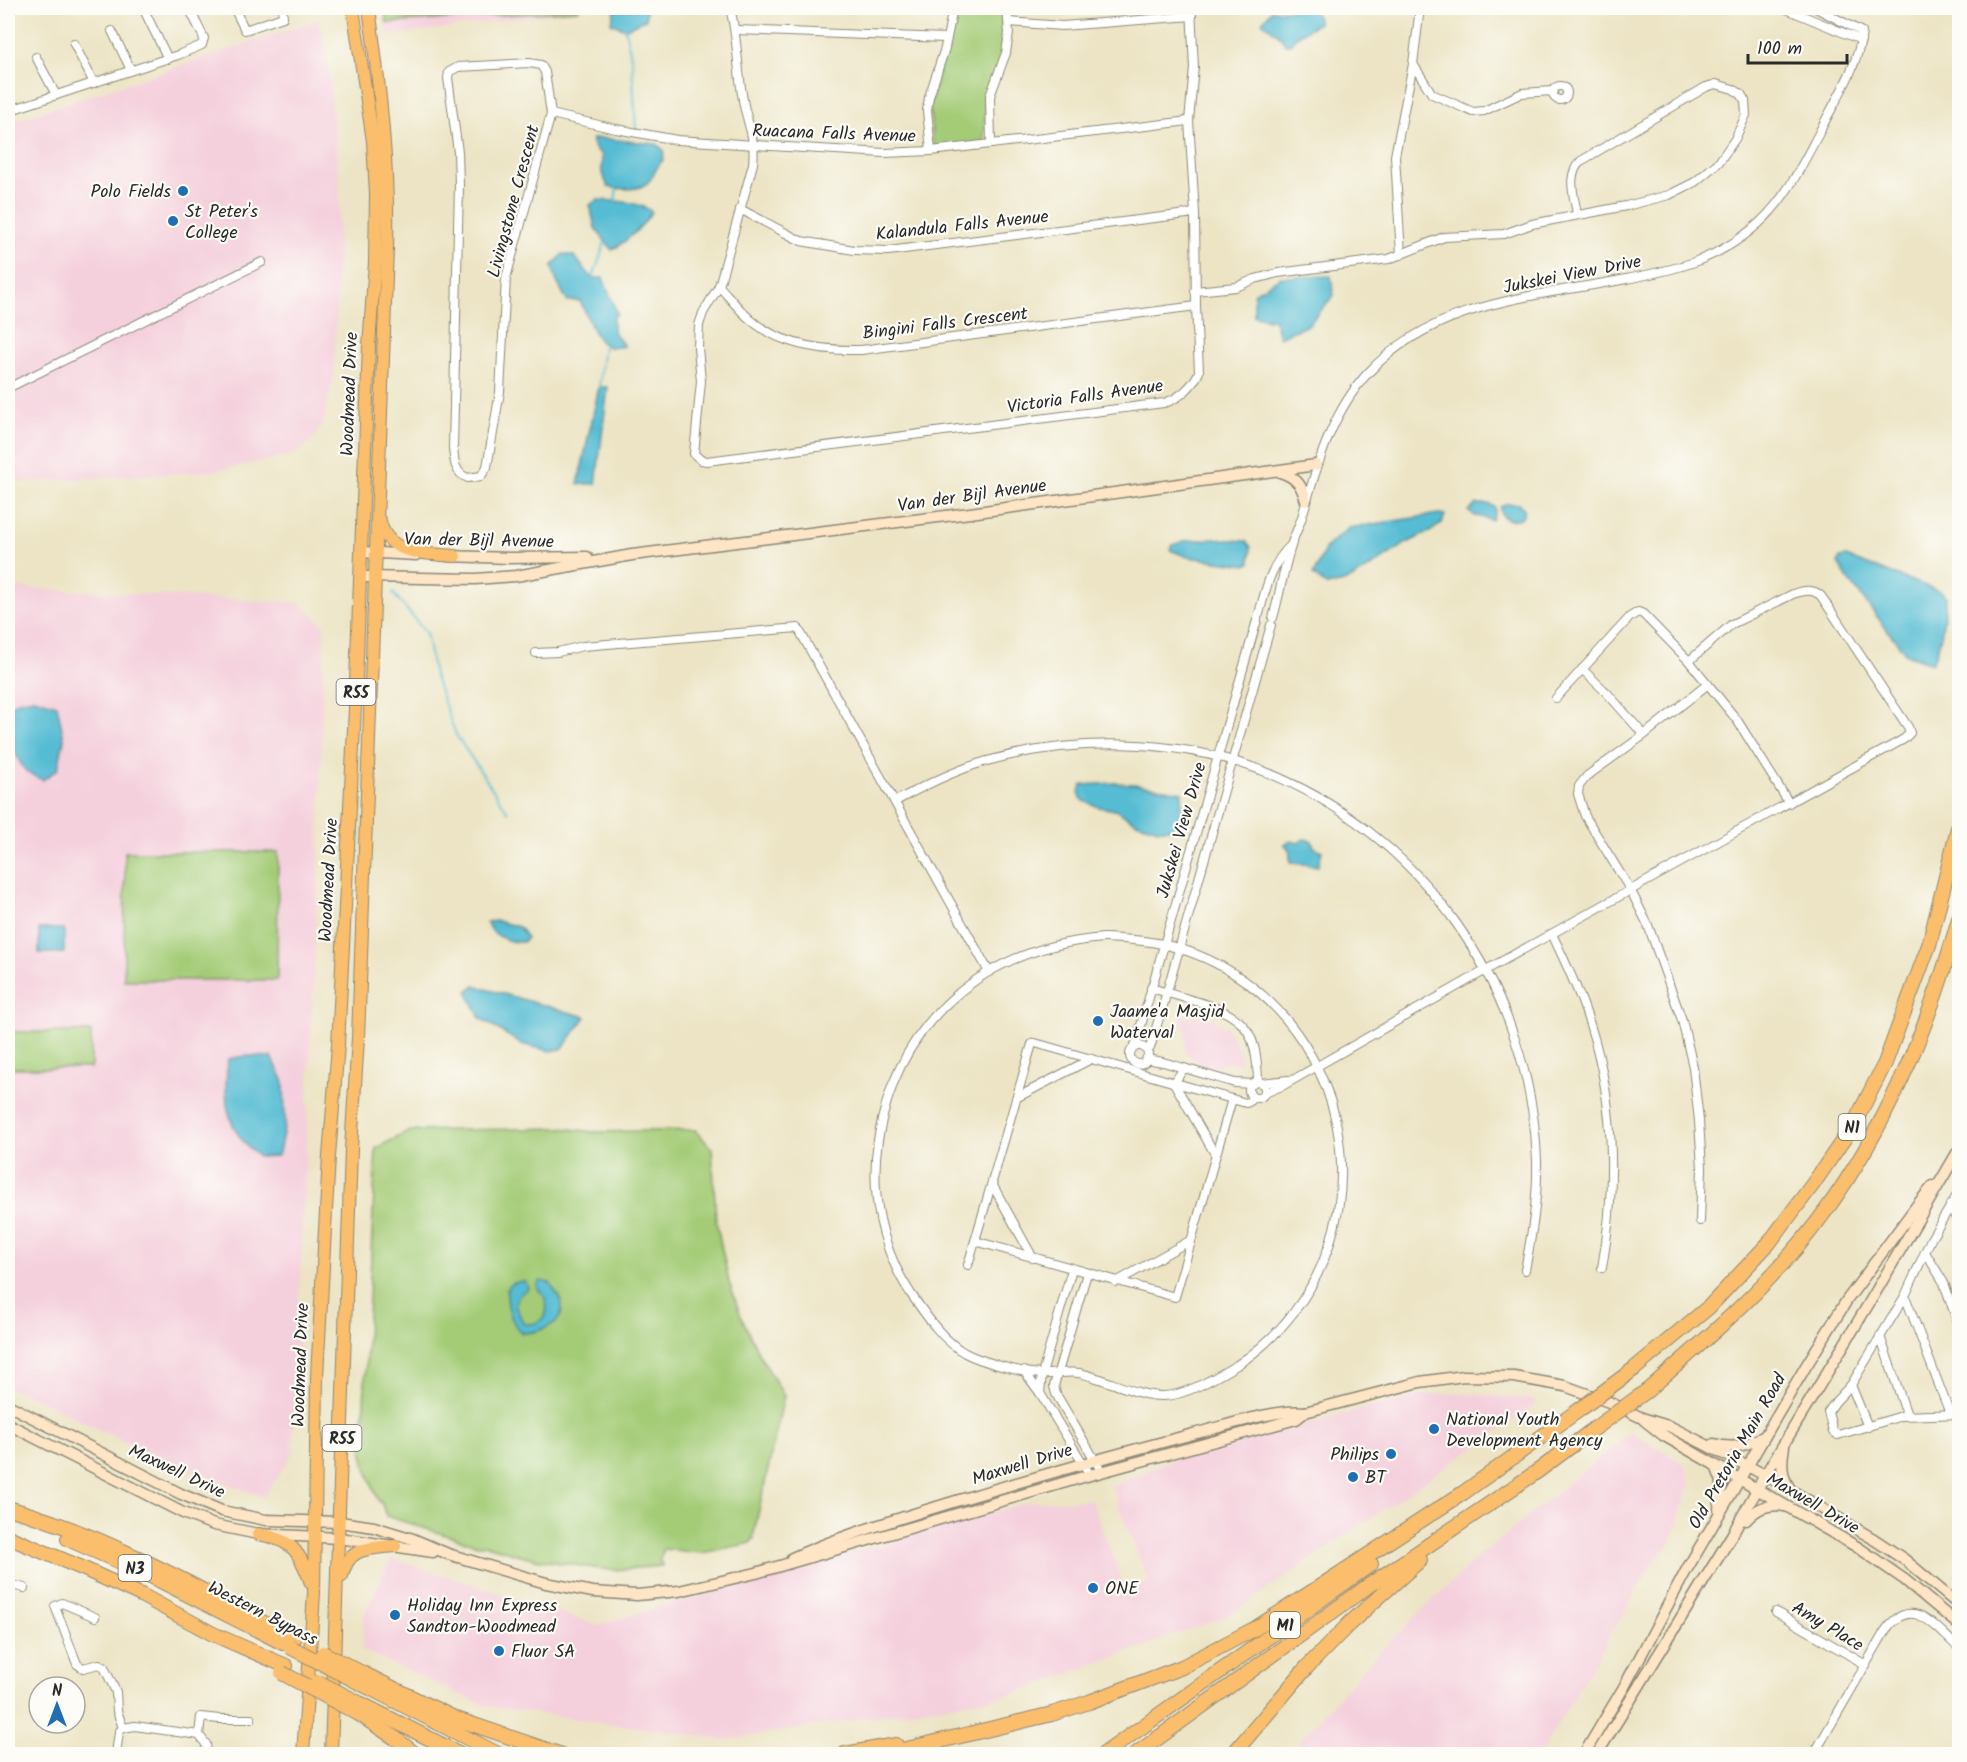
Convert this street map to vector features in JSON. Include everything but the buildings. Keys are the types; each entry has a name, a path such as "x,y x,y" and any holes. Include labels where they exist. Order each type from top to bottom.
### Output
{"highway":[{"name":"N1","path":"1463,1493 1580,1410 1709,1307 1769,1243 1813,1184 1854,1124 1885,1063 1929,945 1946,884 1959,820"},
{"name":"N1","path":"1474,1515 1648,1390 1704,1342 1786,1260 1842,1184 1874,1135 1905,1072 1932,1005 1959,915"},
{"path":"886,1755 1089,1702 1182,1667 1256,1628 1463,1493"},
{"name":"M1","path":"1104,1755 1361,1571 1463,1493"},
{"path":"8,1508 28,1513 94,1539 153,1566 292,1643"},
{"name":"Western Bypass","path":"8,1513 149,1575 292,1643 363,1679 498,1755"},
{"path":"1233,1755 1307,1667 1349,1624 1423,1557 1474,1515"},
{"name":"M1","path":"1136,1755 1359,1593 1474,1515"},
{"name":"Western Bypass","path":"8,1537 141,1595 360,1709 460,1755"},
{"path":"363,1679 454,1718 559,1755"},
{"path":"360,1709 415,1755"},
{"path":"1241,1755 1260,1721"},
{"path":"845,1755 1003,1726"}],"main road":[{"name":"Woodmead Drive","path":"303,1755 314,1593 317,1377 338,1045 362,552 369,346 375,262 376,194 373,141 353,8"},
{"name":"Woodmead Drive","path":"331,1755 351,1149 358,1038 388,211 384,122 369,8"},
{"name":"Van der Bijl Avenue","path":"360,576 492,578 516,576 632,555 970,513 1316,465"},
{"path":"1278,471 1296,479 1304,490 1306,501"},
{"path":"378,508 382,531 396,546 412,552 454,556"},
{"name":"Van der Bijl Avenue","path":"362,552 550,558 632,555"},
{"name":"Old Pretoria Main Road","path":"1597,1755 1732,1535 1785,1441 1925,1210 1959,1148"},
{"name":"Old Pretoria Main Road","path":"1584,1755 1717,1518 1847,1300 1918,1204 1940,1179"},
{"name":"Maxwell Drive","path":"756,1574 821,1545 1095,1459 1262,1417 1305,1412 1420,1382 1490,1375 1538,1380 1565,1386 1688,1435 1765,1475 1872,1538 1905,1560 1959,1606"},
{"name":"Maxwell Drive","path":"8,1405 198,1503 222,1511 258,1519 340,1522 374,1527 413,1539 448,1554 546,1583 601,1593 637,1595 679,1591 756,1574 1096,1474 1296,1419 1305,1412"},
{"name":"Maxwell Drive","path":"1642,1418 1663,1435 1788,1506 1889,1568 1959,1626"},
{"name":"Maxwell Drive","path":"8,1424 183,1513 224,1528 258,1534 339,1538 448,1554"},
{"path":"1688,1435 1731,1448 1751,1443 1765,1436"},
{"path":"1785,1441 1782,1459 1783,1476 1791,1491"},
{"path":"1715,1466 1722,1482 1717,1518"},
{"path":"1732,1535 1756,1509 1771,1505 1788,1506"},
{"path":"258,1534 281,1539 294,1549 305,1566 314,1593"},
{"path":"337,1596 345,1566 352,1555 363,1550 395,1546"}],"street":[{"path":"143,8 168,58"},
{"path":"8,98 10,111 193,50 204,42 189,8"},
{"path":"234,8 245,30 284,17 282,8"},
{"path":"718,286 753,164 755,146 743,100 736,30 730,8"},
{"path":"931,151 927,110 929,97 941,62 953,8"},
{"path":"992,144 990,96 1006,53 1009,22 1007,8"},
{"path":"1401,255 1395,156 1413,64 1420,8"},
{"path":"1787,8 1861,36"},
{"path":"1816,8 1861,36"},
{"path":"1009,22 1062,26 1192,12"},
{"name":"Victoria Falls Avenue","path":"718,286 703,313 698,335 701,381 693,454 701,460 1170,401 1182,394 1196,380 1199,372 1195,291 1195,213 1189,121 1194,67 1192,12"},
{"path":"736,30 946,38"},
{"path":"112,32 131,70"},
{"name":"Jukskei View Drive","path":"1141,1073 1282,588 1291,545 1316,465 1337,417 1363,379 1398,345 1438,322 1482,307 1680,267 1714,255 1743,237 1774,208 1801,168 1854,61 1861,36"},
{"path":"74,44 94,83"},
{"path":"36,57 56,95"},
{"name":"Livingstone Crescent","path":"529,63 541,65 545,72 551,114 506,278 499,400 487,468 481,476 468,478 458,472 454,463 453,448 459,185 458,152 448,84 449,72 458,67 529,63"},
{"path":"1413,64 1432,94 1473,112 1484,111 1522,93 1553,91"},
{"path":"1195,291 1236,287 1278,273 1380,261 1444,237 1504,234 1532,224 1626,206 1669,195 1683,189 1705,174 1728,151 1743,124 1747,109 1741,94 1724,85 1706,87 1581,161 1572,176 1577,214"},
{"name":"Ruacana Falls Avenue","path":"551,114 677,140 884,153 931,151 1189,121"},
{"name":"Kalandula Falls Avenue","path":"740,209 801,241 854,250 888,251 1195,213"},
{"path":"8,388 262,262"},
{"name":"Bingini Falls Crescent","path":"718,286 749,319 761,328 778,337 832,351 861,350 1196,306"},
{"name":"Jukskei View Drive","path":"1133,1048 1268,584 1278,559 1291,545"},
{"path":"1268,584 1282,588"},
{"path":"1255,1087 1258,1098 1904,739 1910,733 1827,604 1814,591 1793,594 1731,624 1689,661"},
{"path":"1556,698 1630,616 1638,612 1643,614 1708,684 1747,735 1789,803"},
{"path":"536,653 558,652 584,646 798,628 989,972"},
{"path":"1254,630 1269,633"},
{"path":"1582,669 1644,735"},
{"path":"1700,1221 1702,1168 1700,1121 1688,1043 1677,1003 1657,946 1631,891 1585,816 1578,794 1579,786 1587,776 1644,735 1708,684"},
{"path":"896,801 927,784 957,772 985,762 1033,751 1112,744 1141,746 1218,757 1258,770 1319,799 1375,836 1416,873 1455,919 1486,970 1518,1045 1533,1116 1537,1163 1535,1210 1525,1270"},
{"path":"1552,934 1586,1011 1604,1088 1611,1139 1611,1166 1610,1215 1602,1268"},
{"path":"1104,938 1164,945 1178,949 1214,964 1270,1003 1293,1029 1317,1064 1333,1105 1341,1155 1340,1200 1331,1239 1320,1269 1291,1316 1252,1355 1203,1383 1169,1396 1147,1394 1080,1373 1042,1374 1024,1371 961,1351 938,1330 904,1282 891,1259 879,1215 876,1189 877,1150 882,1114 898,1071 922,1030 939,1010 989,972 1031,952 1067,942 1104,938"},
{"path":"968,1265 1032,1044 1249,1102 1255,1087 1258,1062 1254,1043 1237,1018 1221,1008 1151,988"},
{"path":"1128,1070 1133,1048 1140,1046 1146,1056 1235,1083 1265,1088 1265,1093"},
{"path":"1131,1059 1136,1063 1146,1056"},
{"path":"1016,1098 1091,1059"},
{"path":"1174,1083 1184,1068"},
{"path":"1255,1087 1290,1080"},
{"path":"1174,1083 1215,1154"},
{"path":"975,1241 1175,1297 1232,1099"},
{"path":"992,1184 1033,1258"},
{"path":"1959,1190 1925,1252 1905,1296 1851,1385 1828,1412 1833,1432 1843,1435 1907,1415 1959,1414"},
{"path":"1950,1205 1959,1227"},
{"path":"1116,1282 1191,1240"},
{"path":"1925,1252 1944,1283 1959,1329"},
{"path":"1040,1393 1042,1374 1072,1269"},
{"path":"1086,1273 1054,1390 1095,1459 1096,1474"},
{"path":"1070,1279 1084,1283"},
{"path":"1067,1290 1081,1294"},
{"path":"1905,1296 1950,1414"},
{"path":"1880,1336 1907,1415"},
{"path":"1024,1371 1040,1393 1081,1463 1096,1474"},
{"path":"1851,1385 1868,1427"},
{"path":"8,1584 24,1588"},
{"path":"95,1617 62,1603 55,1606 77,1664 82,1668 99,1664 104,1667 116,1692 117,1711 123,1728"},
{"name":"Amy Place","path":"1776,1612 1866,1665"},
{"path":"1814,1755 1891,1621 1908,1612 1921,1615 1959,1649"},
{"path":"207,1755 206,1744 201,1737 201,1717 251,1719"},
{"path":"117,1755 118,1735 123,1728 135,1726 201,1737"}],"shaded area":[{"path":"380,8 579,8 579,10 389,36"},
{"name":"St Peter's College","path":"318,20 327,54 340,189 334,375 323,424 311,442 295,454 217,471 8,483 8,123"},
{"path":"8,587 300,603 324,626 319,860 292,1455 264,1497 150,1455 38,1399 8,1388"},
{"path":"1182,1016 1212,1019 1227,1028 1238,1047 1241,1063 1204,1068 1185,1052 1186,1029 1183,1029"},
{"path":"1423,1394 1467,1394 1535,1400 1536,1405 1230,1615 1007,1696 726,1740 486,1706 362,1650 364,1615 391,1558 597,1625 1028,1502 1091,1500 1126,1591 1149,1582 1111,1487 1178,1457"},
{"path":"1631,1432 1684,1464 1690,1485 1669,1546 1655,1560 1540,1754 1288,1754 1374,1657 1476,1559"}],"green space":[{"path":"384,8 579,8 579,10 387,23"},
{"path":"956,8 1005,8 1005,45 999,71 985,106 984,142 934,149 929,105"},
{"path":"125,852 278,852 277,980 124,980"},
{"path":"8,1032 91,1032 91,1068 8,1068"},
{"path":"561,1128 594,1132 695,1130 712,1148 716,1221 729,1282 740,1314 759,1354 784,1396 754,1539 751,1543 702,1553 664,1549 659,1562 662,1566 600,1569 535,1559 486,1545 477,1545 386,1516 378,1500 366,1468 362,1448 376,1148 410,1131"}],"water":[{"path":"614,8 649,8 646,10 646,19 625,29 611,23"},
{"path":"1272,10 1309,10 1316,14 1319,23 1298,35 1290,44 1285,44 1280,36 1262,22"},
{"path":"592,139 657,144 664,151 663,160 646,184 630,189 608,187 602,172 602,155 595,149"},
{"path":"597,200 633,204 652,212 634,233 612,250 595,228 590,205"},
{"path":"563,254 574,256 592,278 603,278 617,313 613,318 613,331 624,346 609,347 604,344 595,334 580,301 567,301 556,280 552,266"},
{"path":"1331,276 1334,295 1308,325 1279,337 1274,320 1254,316 1254,293 1281,277"},
{"path":"599,387 608,387 596,484 578,484"},
{"path":"1476,504 1488,504 1495,507 1492,520 1474,516 1468,511"},
{"path":"1505,504 1519,504 1525,510 1522,518 1510,519 1501,515 1500,507"},
{"path":"1445,515 1442,523 1355,577 1336,585 1326,585 1313,575 1326,547 1349,528"},
{"path":"1216,539 1246,541 1251,547 1250,563 1246,565 1188,557 1170,550 1172,545 1184,541"},
{"path":"1846,557 1942,592 1946,597 1943,622 1932,663 1906,654 1838,563 1840,558"},
{"path":"34,698 57,705 64,739 58,769 43,780 26,771 22,765 14,747 9,725 11,707 15,702"},
{"path":"1116,783 1182,792 1182,804 1176,829 1158,829 1136,822 1115,810 1082,800 1079,792 1082,785"},
{"path":"1304,839 1312,841 1314,847 1322,851 1318,866 1290,862 1289,850 1284,844 1292,841 1298,843"},
{"path":"497,921 519,927 527,938 523,942 517,942 502,938 486,922"},
{"path":"39,929 64,929 64,953 39,953"},
{"path":"475,986 586,1017 562,1049 550,1051 521,1044 480,1018 467,991"},
{"path":"247,1056 272,1057 284,1082 285,1124 278,1156 259,1157 239,1136 229,1114 226,1089 228,1059"},
{"path":"540,1281 550,1283 558,1295 562,1310 561,1316 546,1328 522,1333 515,1325 508,1307 507,1290 511,1284 526,1282 528,1289 519,1295 515,1305 524,1324 535,1323 545,1315 545,1299 537,1287"}],"waterway":[{"path":"1957,8 1960,15"},
{"path":"625,29 632,61 636,129"},
{"path":"615,201 617,188"},
{"path":"593,278 605,242"},
{"path":"599,387 604,345"},
{"path":"393,593 426,633 434,675 456,735 508,812"}],"place":[{"name":"Polo Fields","path":"183,191"},
{"name":"St Peter's College","path":"173,221"},
{"name":"Jaame'a Masjid Waterval","path":"1098,1021"},
{"name":"National Youth Development Agency","path":"1434,1429"},
{"name":"Philips","path":"1391,1454"},
{"name":"BT","path":"1353,1477"},
{"name":"ONE","path":"1093,1588"},
{"name":"Holiday Inn Express Sandton-Woodmead","path":"395,1615"},
{"name":"Fluor SA","path":"499,1651"}]}
